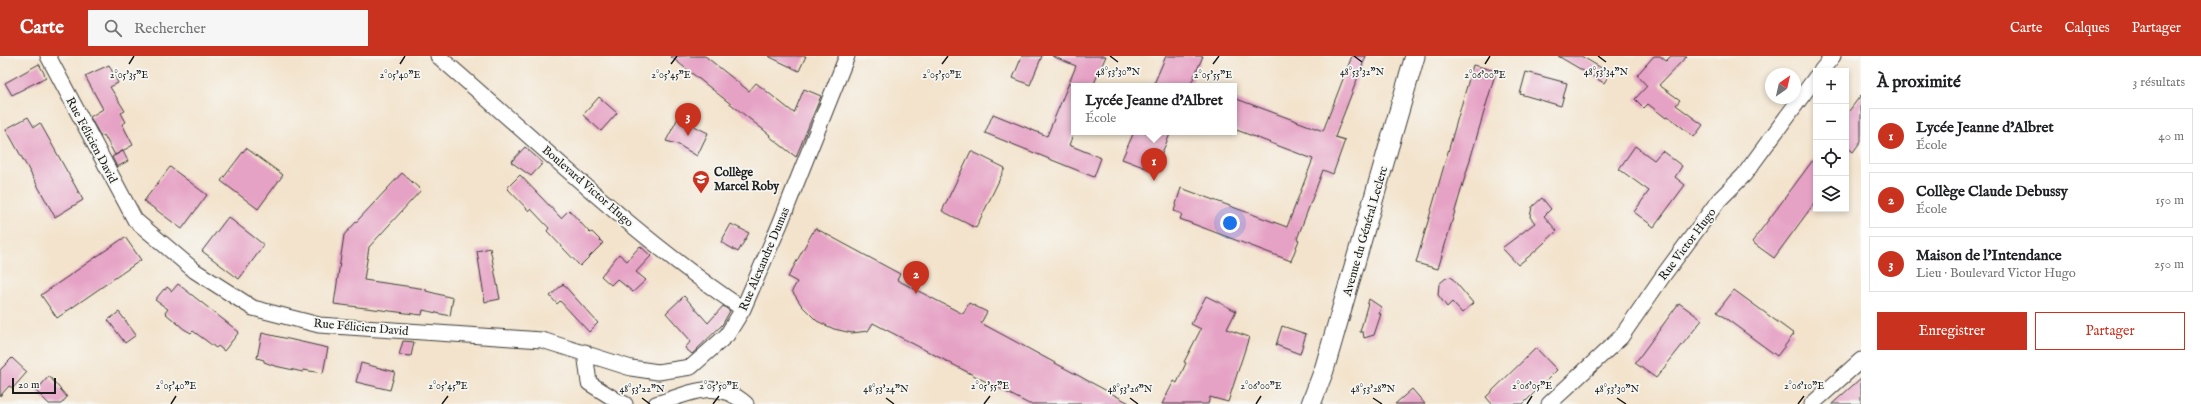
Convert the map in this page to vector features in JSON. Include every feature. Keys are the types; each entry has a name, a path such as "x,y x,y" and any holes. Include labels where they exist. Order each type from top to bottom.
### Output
{"main road":[{"name":"Avenue du Général Leclerc","path":"1311,404 1324,370 1415,56"}],"street":[{"name":"Rue Félicien David","path":"48,56 135,220 195,271 253,308 319,325 542,340 585,352"},
{"name":"Boulevard Victor Hugo","path":"438,56 613,208 677,260 743,310"},
{"name":"Rue Alexandre Dumas","path":"585,352 631,368 658,372 691,367 727,335 743,310 780,224 847,56"},
{"path":"1823,68 1833,56"},
{"name":"Rue Victor Hugo","path":"1549,404 1621,336 1719,200 1744,176 1813,81"},
{"path":"585,352 589,383 625,404"},
{"path":"1812,404 1861,360"},
{"path":"656,404 694,390 715,389 738,396 746,404"}],"building":[{"path":"670,56 705,56 749,91 756,83 794,113 804,89 821,96 796,157 769,136 770,135"},
{"path":"768,56 806,56 799,71"},
{"path":"1022,56 1042,56 1030,85 1013,78"},
{"path":"1052,56 1106,56 1094,83 1071,83 1071,135 1073,135 1069,145 1101,158 1094,177 985,133 993,114 1047,136 1076,66"},
{"path":"1166,56 1203,56 1191,83 1154,83"},
{"path":"1352,56 1366,56 1335,137 1345,140 1333,174 1323,170 1297,239 1299,240 1291,261 1180,219 1182,214 1174,211 1181,188 1287,227 1313,159 1237,130 1237,99 1323,131"},
{"path":"1558,56 1581,56 1610,73 1604,83"},
{"path":"1654,56 1660,56 1666,61 1671,56 1687,56 1659,85 1680,100 1676,105 1703,125 1694,137 1668,116 1666,118 1648,104 1644,108 1635,99 1647,86 1637,75"},
{"path":"39,64 46,77 12,95 5,83"},
{"path":"109,65 118,83 110,87 125,111 121,113 126,122 122,124 133,145 115,155 104,135 101,137 90,117 103,109 85,76"},
{"path":"1473,65 1496,71 1438,269 1416,263"},
{"path":"1526,72 1567,83 1561,106 1520,94"},
{"path":"1861,95 1861,141 1853,152 1849,149 1849,111"},
{"path":"599,97 617,113 601,131 583,115"},
{"path":"28,117 34,127 40,123 83,200 55,217 6,129"},
{"path":"678,118 708,133 697,156 677,144 666,141"},
{"path":"1133,135 1170,135 1154,171 1122,159"},
{"path":"1635,146 1654,160 1662,151 1682,166 1675,177 1685,185 1654,227 1634,212 1649,191 1619,169"},
{"path":"525,147 543,163 531,176 511,162"},
{"path":"246,148 283,175 258,209 221,181"},
{"path":"123,151 128,161 117,167 112,157"},
{"path":"971,151 1005,168 976,228 942,211"},
{"path":"1813,160 1813,205 1774,258 1752,242"},
{"path":"170,167 207,195 182,229 144,201"},
{"path":"402,173 421,190 369,247 364,280 426,289 426,291 453,298 450,316 423,310 422,315 334,304 344,235"},
{"path":"520,175 561,218 569,210 590,233 592,232 603,243 580,266 547,231 549,228 531,209 529,211 507,188"},
{"path":"1542,198 1551,209 1544,216 1557,231 1518,265 1502,248 1535,223 1530,217 1532,207"},
{"path":"228,217 264,245 239,279 202,251"},
{"path":"731,224 749,233 738,252 721,242"},
{"path":"815,228 900,274 897,280 963,314 969,303 987,312 981,323 1131,404 1029,404 873,323 868,331 852,333 834,329 817,321 802,306 792,291 797,282 788,277"},
{"path":"125,237 141,260 57,318 41,295"},
{"path":"640,246 651,256 636,272 646,280 633,292 617,279 611,285 601,276 619,254 627,261"},
{"path":"490,248 500,299 485,302 477,251"},
{"path":"1451,277 1473,303 1462,313 1452,302 1447,307 1438,295 1439,284 1446,278"},
{"path":"178,284 239,332 224,351 218,346 216,348 193,331 191,333 184,329 165,313 168,309 155,300 164,289 165,290 167,287 172,291"},
{"path":"563,284 598,323 589,332 560,301 557,304 550,296"},
{"path":"1734,290 1794,334 1777,356 1717,312"},
{"path":"684,296 708,323 723,306 730,311 722,325 692,354 685,348 691,341 666,313"},
{"path":"1206,296 1236,311 1227,329 1249,337 1228,402 1210,397 1208,404 1162,404 1174,381 1177,383 1186,363 1184,362 1201,329 1191,324"},
{"path":"1369,299 1381,307 1379,314 1381,314 1374,335 1364,338 1363,332 1360,332"},
{"path":"1679,303 1702,320 1656,378 1635,363"},
{"path":"119,312 136,335 125,343 108,320"},
{"path":"1282,326 1306,334 1300,354 1276,345"},
{"path":"262,333 328,348 323,373 303,370 303,372 275,366 257,358"},
{"path":"403,341 414,342 411,356 399,355"},
{"path":"1536,348 1557,370 1523,404 1492,404 1486,397"},
{"path":"12,358 27,372 13,388 9,386 0,396 0,370"},
{"path":"361,363 395,372 390,390 356,382"},
{"path":"49,376 67,397 61,404 49,404 36,391"},
{"path":"1861,378 1861,404 1832,404"},
{"path":"1412,389 1425,404 1395,404"}],"place":[{"name":"Maison de l'Intendance","path":"688,136"},
{"name":"Lycée Jeanne d'Albret","path":"1154,181"},
{"name":"Collège Marcel Roby","path":"701,194"},
{"name":"Collège Claude Debussy","path":"916,294"}]}
